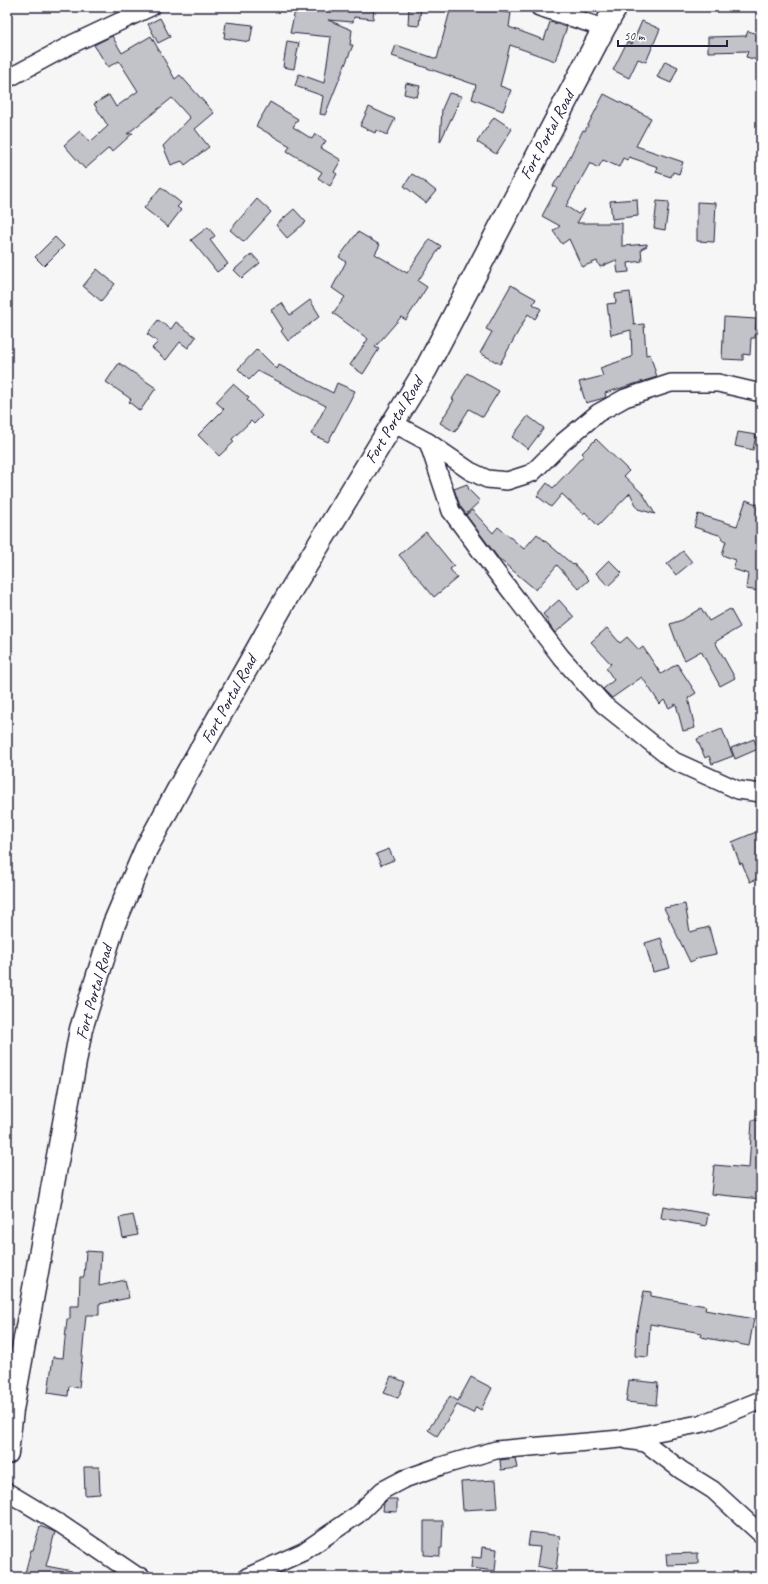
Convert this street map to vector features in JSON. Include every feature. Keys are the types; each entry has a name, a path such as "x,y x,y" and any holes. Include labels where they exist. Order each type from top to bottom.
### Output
{"main road":[{"name":"Fort Portal Road","path":"7,1453 12,1410 81,1029 114,924 146,849 185,777 288,595 426,369 616,7"}],"street":[{"path":"7,79 72,44 151,7"},
{"path":"539,7 604,28"},
{"path":"393,423 428,442 453,460 481,476 487,479 507,481 532,473 563,442 598,413 625,398 670,383 718,384 761,393"},
{"path":"428,442 451,511 561,657 604,705 674,760 738,790 761,793"},
{"path":"247,1577 303,1552 357,1515 383,1490 404,1479 496,1450 622,1440 704,1423 761,1400"},
{"path":"622,1440 646,1443 712,1490 761,1534"},
{"path":"7,1492 62,1525 137,1576 142,1577"}],"building":[{"path":"298,7 374,7 373,19 354,17 353,22 328,20 352,30 350,45 353,45 325,115 320,114 323,96 295,86 299,74 324,83 331,37 290,33 295,11 298,12"},
{"path":"409,7 421,7 419,26 408,25"},
{"path":"451,7 486,7 486,9 511,13 509,27 544,40 550,22 567,27 555,61 510,45 500,86 511,90 503,111 472,99 476,85 392,56 396,45 437,59"},
{"path":"160,18 170,37 158,43 148,24"},
{"path":"642,21 660,29 646,62 638,59 629,78 613,70 627,42 632,44"},
{"path":"226,22 253,25 250,42 224,38"},
{"path":"748,31 761,35 761,61 746,57 748,51 708,52 708,37 746,36"},
{"path":"112,36 122,53 151,36 175,79 180,75 214,113 195,129 209,147 185,165 182,161 171,165 163,146 190,118 172,98 127,134 133,133 112,152 109,148 85,169 64,145 80,131 90,142 108,126 94,104 109,95 116,107 138,91 119,61 108,67 94,45"},
{"path":"287,41 299,43 294,69 283,67"},
{"path":"665,61 678,67 671,83 657,77"},
{"path":"406,83 420,86 417,97 404,94"},
{"path":"449,93 462,96 440,142 442,109"},
{"path":"604,94 651,118 636,146 683,162 679,174 673,172 671,177 656,172 658,167 629,157 627,160 623,158 619,167 603,160 598,168 590,163 566,206 578,214 585,209 577,223 622,223 622,246 647,244 647,246 641,249 642,261 628,263 629,272 618,273 616,260 600,267 597,261 582,267 569,239 562,244 553,231 560,226 542,216 557,188 553,186 559,176 560,177 583,130 585,131"},
{"path":"270,102 298,119 293,127 312,139 315,134 326,141 321,148 341,160 334,172 337,174 330,186 318,178 322,172 287,151 290,146 256,126"},
{"path":"369,107 395,119 387,135 376,130 375,133 360,126"},
{"path":"494,117 512,129 496,154 477,142"},
{"path":"412,174 436,191 426,203 404,186"},
{"path":"161,187 181,203 177,207 181,210 168,227 144,208"},
{"path":"257,199 271,212 244,242 230,230"},
{"path":"637,199 638,216 612,219 610,201"},
{"path":"657,201 669,202 665,230 654,228"},
{"path":"697,202 716,203 714,242 697,241"},
{"path":"294,209 306,222 287,238 276,225"},
{"path":"208,227 215,236 210,240 228,264 217,272 191,240"},
{"path":"358,232 380,245 375,254 407,273 430,239 441,246 418,281 427,287 406,320 401,317 375,347 379,349 363,374 350,365 368,339 333,313 345,297 332,288 346,262 339,257"},
{"path":"55,237 64,246 44,266 35,257"},
{"path":"252,254 260,263 242,278 234,270"},
{"path":"97,269 115,284 101,301 83,286"},
{"path":"511,285 536,299 533,304 541,309 535,319 528,314 500,364 480,353 492,332 486,329"},
{"path":"630,292 634,325 644,324 646,355 650,354 657,377 605,393 606,397 586,403 579,382 603,376 600,368 632,357 631,330 611,335 607,304 616,303 615,294"},
{"path":"310,300 320,316 288,341 281,331 283,329 271,310 282,303 290,315"},
{"path":"724,317 756,319 755,338 751,338 750,355 743,354 743,360 722,359"},
{"path":"158,320 171,329 176,322 196,337 188,348 180,342 166,360 152,348 158,342 147,334"},
{"path":"257,349 277,369 279,365 333,393 337,383 355,391 328,442 311,434 326,406 258,371 249,380 238,369"},
{"path":"119,363 156,388 140,411 129,402 131,399 106,382"},
{"path":"467,373 499,391 483,417 469,409 455,432 440,423 454,400 452,399"},
{"path":"233,384 249,398 247,400 262,416 254,424 251,421 232,439 234,442 219,456 198,435 224,409 216,402"},
{"path":"528,416 544,428 528,449 512,437"},
{"path":"738,432 756,435 753,450 735,446"},
{"path":"596,439 629,471 624,476 643,494 655,514 638,509 630,493 598,526 585,512 583,514 562,494 551,507 537,496 547,483 553,488 584,455 582,453"},
{"path":"467,484 469,490 480,501 466,514 460,506 454,489"},
{"path":"746,500 761,506 761,579 759,591 746,589 748,574 733,569 736,560 722,555 726,541 721,539 722,536 694,527 698,514 737,526"},
{"path":"472,510 493,533 498,527 524,549 537,534 573,565 574,564 589,580 579,589 557,565 536,590 499,559 466,515"},
{"path":"426,532 454,566 450,569 457,578 434,597 399,555"},
{"path":"683,551 692,562 676,575 667,564"},
{"path":"609,560 622,573 608,586 596,573"},
{"path":"559,600 574,617 555,633 543,614"},
{"path":"701,608 709,621 730,609 740,627 715,642 735,678 720,686 701,651 685,660 679,649 670,624 682,620"},
{"path":"607,628 620,643 627,637 639,650 643,647 661,674 677,664 696,693 688,698 695,728 683,731 676,704 669,708 664,700 660,704 642,677 612,698 603,689 614,680 606,668 611,664 591,642"},
{"path":"722,729 733,756 712,764 709,756 705,758 697,739"},
{"path":"754,739 758,749 735,759 731,748"},
{"path":"761,830 761,877 750,882 742,863 740,864 732,842"},
{"path":"389,849 394,860 381,865 376,854"},
{"path":"685,904 690,932 709,927 716,954 701,957 690,962 664,908"},
{"path":"661,938 670,968 653,972 645,943"},
{"path":"752,1120 761,1120 761,1199 711,1194 714,1165 749,1168"},
{"path":"663,1206 708,1214 706,1226 661,1218"},
{"path":"133,1215 138,1235 123,1238 119,1218"},
{"path":"86,1251 101,1252 99,1286 125,1280 129,1298 99,1304 99,1315 86,1315 79,1388 69,1386 68,1396 48,1393 53,1357 63,1358 67,1319 70,1319 70,1306 79,1306 80,1277 84,1277"},
{"path":"644,1291 651,1292 651,1296 706,1306 705,1310 754,1319 749,1346 701,1337 702,1333 650,1324 648,1357 635,1356 636,1333"},
{"path":"391,1376 405,1382 398,1398 384,1393"},
{"path":"471,1377 492,1388 481,1410 476,1407 473,1413 457,1405 437,1436 428,1430 450,1396 458,1401"},
{"path":"629,1380 658,1383 656,1405 626,1402"},
{"path":"515,1458 517,1468 501,1470 500,1460"},
{"path":"84,1467 99,1467 100,1494 85,1495"},
{"path":"496,1480 498,1508 463,1510 461,1482"},
{"path":"388,1499 397,1499 397,1512 383,1511 384,1503"},
{"path":"424,1521 443,1521 442,1548 440,1548 440,1556 424,1555"},
{"path":"40,1526 55,1532 46,1566 72,1571 72,1577 40,1577 25,1573 31,1550 33,1550"},
{"path":"530,1532 560,1536 556,1570 537,1566 540,1547 528,1546"},
{"path":"482,1547 497,1549 495,1571 471,1568 472,1557 481,1558"},
{"path":"698,1553 698,1564 667,1565 666,1554"}]}
